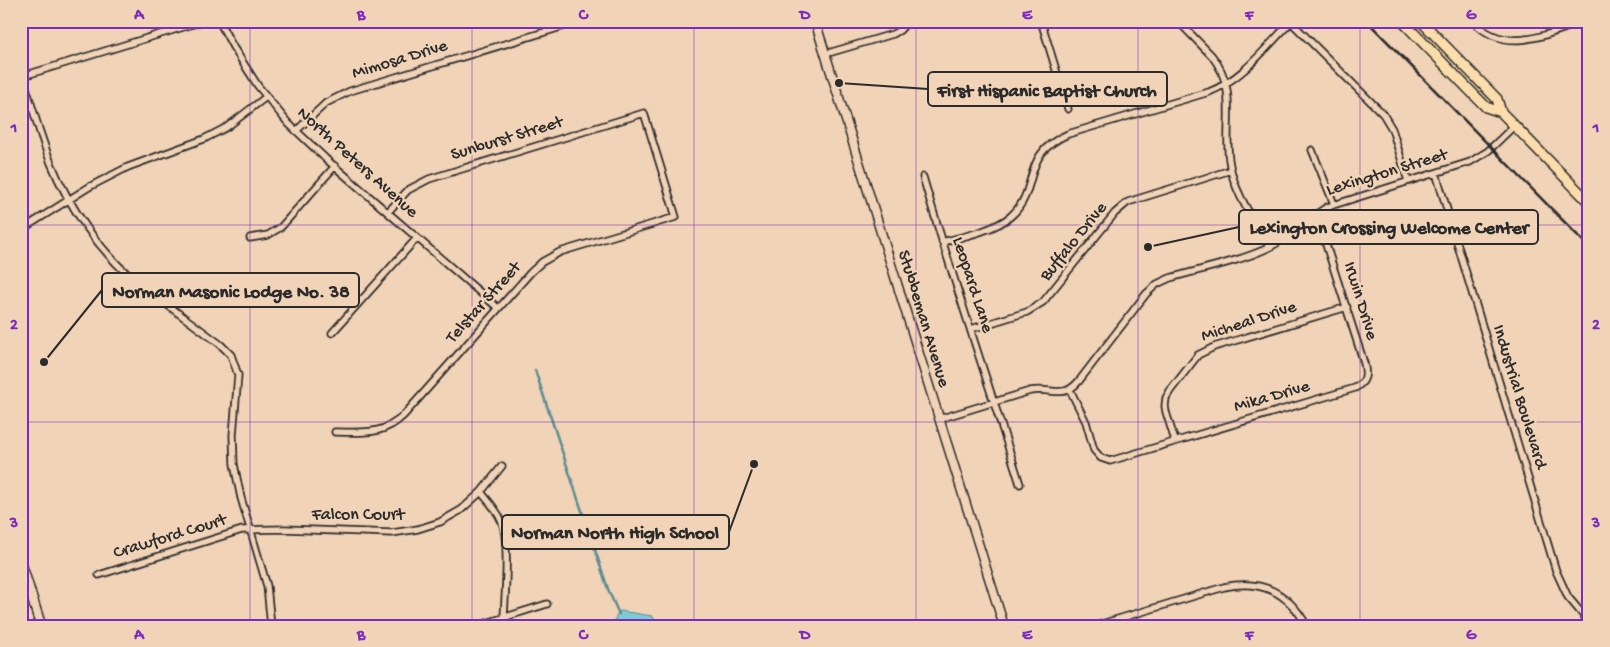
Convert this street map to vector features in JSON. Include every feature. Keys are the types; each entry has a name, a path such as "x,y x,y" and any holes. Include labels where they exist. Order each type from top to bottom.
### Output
{"main road":[{"path":"1402,21 1486,107 1501,112"},
{"path":"1421,21 1497,99 1501,112 1589,202"},
{"path":"21,563 41,626"}],"street":[{"path":"203,21 22,74 49,158 70,199 100,246 123,271 220,344 231,355 238,375 233,435 234,464 241,498 267,586 271,626"},
{"name":"North Peters Avenue","path":"220,21 244,66 266,97 296,131 498,308"},
{"name":"Mimosa Drive","path":"296,131 326,103 350,91 581,21"},
{"name":"Stubbeman Avenue","path":"815,21 1004,626"},
{"path":"825,54 894,34 908,21"},
{"path":"1040,21 1068,109"},
{"path":"1178,21 1217,62 1226,85 1229,106 1228,148 1231,170 1248,213 1270,247"},
{"path":"1472,21 1492,36 1506,40 1520,40 1536,37 1585,21"},
{"path":"942,242 993,226 1011,216 1022,201 1037,158 1053,141 1068,134 1209,92 1226,85 1242,72 1291,22 1383,114 1392,129 1408,181"},
{"path":"21,230 89,187 142,161 213,134 266,97"},
{"name":"Sunburst Street","path":"388,212 408,190 429,179 644,113 676,217"},
{"name":"Lexington Street","path":"1070,390 1146,294 1157,284 1170,278 1270,247 1289,235 1314,214 1334,204 1477,159 1514,126"},
{"path":"1312,150 1334,204"},
{"path":"250,238 268,235 280,227 335,166"},
{"name":"Buffalo Drive","path":"971,329 1027,312 1043,302 1115,213 1128,202 1231,170"},
{"name":"Industrial Boulevard","path":"1436,173 1556,571 1568,597 1589,622"},
{"name":"Leopard Lane","path":"923,177 1020,484"},
{"name":"Irwin Drive","path":"1314,214 1319,223 1366,369"},
{"name":"Telstar Street","path":"335,432 374,432 394,424 531,272 554,255 676,217"},
{"path":"332,333 417,238"},
{"name":"Micheal Drive","path":"1175,442 1166,412 1165,401 1170,391 1198,354 1214,347 1347,307"},
{"name":"Mika Drive","path":"1070,390 1086,422 1094,450 1105,460 1115,460 1355,388 1364,381 1366,369"},
{"path":"939,419 1038,389 1062,392 1070,390"},
{"name":"Falcon Court","path":"250,530 407,532 440,522 461,510 481,492 502,466"},
{"path":"481,492 497,512 504,527 506,546 504,617"},
{"name":"Crawford Court","path":"99,576 242,530 250,530"},
{"path":"1095,626 1224,587 1242,585 1261,586 1278,593 1296,608 1307,626"},
{"path":"477,626 546,604"}],"water":[{"path":"618,612 652,616 661,626 615,626 614,621"}],"waterway":[{"path":"535,370 609,592 619,614"}],"railway":[{"path":"1367,21 1589,247"}],"place":[{"name":"First Hispanic Baptist Church","path":"839,83"},
{"name":"Lexington Crossing Welcome Center","path":"1148,247"},
{"name":"Norman Masonic Lodge No. 38","path":"44,362"},
{"name":"Norman North High School","path":"754,464"}]}
